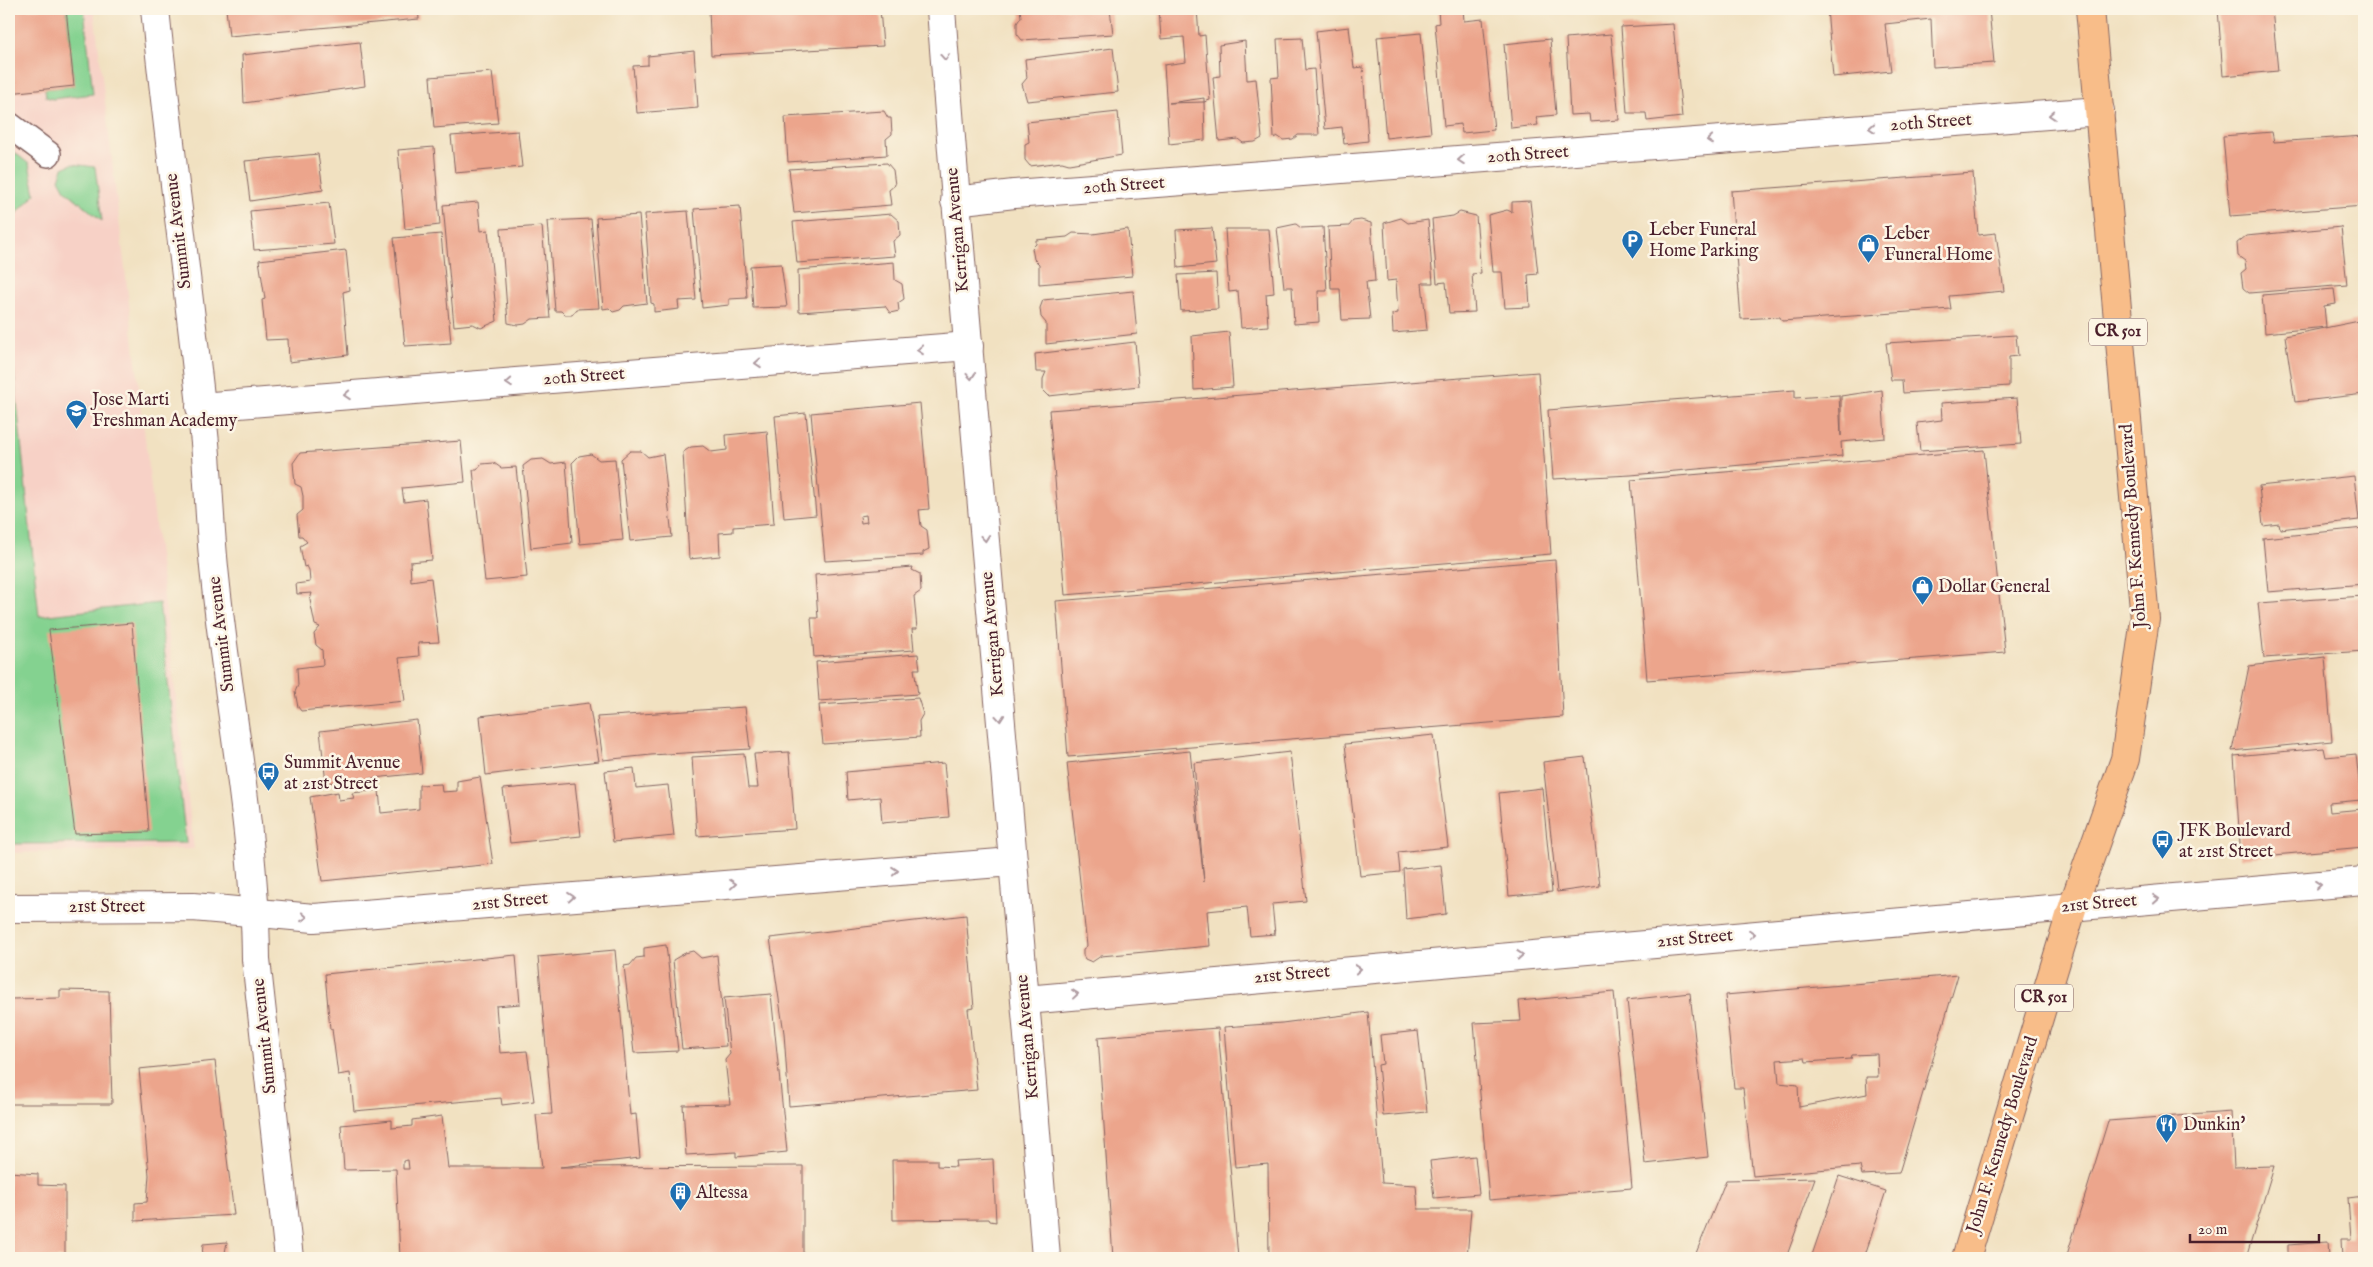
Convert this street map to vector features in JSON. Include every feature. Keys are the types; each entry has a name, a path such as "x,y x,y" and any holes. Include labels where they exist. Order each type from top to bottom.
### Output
{"main road":[{"name":"John F. Kennedy Boulevard","path":"1966,1258 2073,906 2125,759 2145,619 2090,9"}],"street":[{"name":"Summit Avenue","path":"155,9 200,407 215,576 256,912 256,959 289,1258"},
{"name":"Kerrigan Avenue","path":"941,9 955,201 1012,862 1026,1000 1046,1258"},
{"name":"20th Street","path":"955,201 1014,194 1600,150 1745,136 2100,111"},
{"name":"20th Street","path":"200,407 969,346"},
{"name":"21st Street","path":"9,908 193,907 314,918 1012,862"},
{"name":"21st Street","path":"1026,1000 2364,881"}],"lane":[{"path":"9,125 48,154"}],"shaded area":[{"name":"Jose Marti Freshman Academy","path":"9,9 94,9 194,849 9,853"}],"green space":[{"path":"66,9 84,9 93,94 52,99 46,97 45,89 74,86"},
{"path":"9,148 29,164 35,194 9,221"},
{"path":"72,164 95,167 102,221 65,190 59,179 63,168"},
{"path":"9,325 39,616 159,603 186,843 9,844"}],"building":[{"path":"9,9 66,9 74,86 9,93"},
{"path":"226,9 418,9 419,19 229,36"},
{"path":"880,9 883,46 711,55 709,10"},
{"path":"1020,9 1110,9 1113,34 1022,40 1017,34 1017,23 1021,17"},
{"path":"1159,9 1197,9 1199,36 1205,35 1210,100 1204,102 1205,140 1169,144 1164,65 1186,62 1184,37 1161,39","holes":["1204,98 1204,102 1169,103"]},
{"path":"1438,9 1463,9 1464,21 1483,19 1494,130 1462,133 1461,124 1444,126 1435,24 1439,23"},
{"path":"1827,9 1989,9 1994,63 1933,67 1931,19 1885,24 1891,71 1833,77"},
{"path":"2218,9 2272,9 2278,71 2223,76"},
{"path":"1673,24 1682,117 1647,121 1646,113 1627,113 1621,27"},
{"path":"1349,27 1354,68 1363,67 1368,141 1344,144 1342,127 1325,129 1316,31"},
{"path":"1421,33 1431,133 1386,138 1377,37"},
{"path":"1611,34 1619,120 1590,122 1589,114 1570,115 1566,38"},
{"path":"1302,38 1305,70 1314,69 1319,135 1298,135 1293,139 1283,140 1277,136 1274,138 1271,78 1279,77 1277,39"},
{"path":"1550,39 1556,115 1536,117 1538,125 1511,128 1504,44"},
{"path":"1245,41 1247,80 1256,79 1262,138 1255,142 1243,143 1238,139 1219,141 1213,77 1220,76 1219,45"},
{"path":"360,42 365,86 244,103 242,55"},
{"path":"1113,48 1118,92 1027,101 1022,84 1027,78 1025,59"},
{"path":"694,51 698,108 637,113 633,66 648,65 648,56"},
{"path":"492,72 498,123 434,128 430,77"},
{"path":"884,111 888,118 891,118 892,134 886,139 887,155 788,162 785,117"},
{"path":"1118,112 1122,155 1069,164 1062,162 1030,166 1025,160 1025,144 1029,142 1027,122"},
{"path":"518,131 522,167 455,173 451,136"},
{"path":"2272,132 2274,142 2364,136 2364,206 2230,216 2223,136"},
{"path":"434,147 440,225 405,229 398,150"},
{"path":"318,154 323,190 250,201 245,161"},
{"path":"887,163 893,170 895,185 889,190 891,205 794,213 789,169"},
{"name":"Leber Funeral Home","path":"1973,173 1978,235 1996,233 2004,291 1949,296 1951,309 1782,321 1780,317 1741,319 1731,191"},
{"path":"1530,201 1538,274 1528,275 1530,307 1505,308 1502,272 1493,272 1488,215 1507,210 1512,212 1512,202"},
{"path":"478,202 481,231 488,230 497,321 481,328 473,324 454,326 443,205"},
{"path":"329,203 334,244 254,250 250,211"},
{"path":"740,206 747,298 729,299 729,305 702,308 694,209"},
{"path":"688,211 696,300 678,301 679,309 654,312 654,304 651,303 645,214"},
{"path":"1460,212 1476,216 1481,273 1472,274 1475,312 1449,313 1446,282 1437,283 1432,219 1453,216"},
{"path":"891,214 899,221 900,235 893,241 895,256 797,263 793,222"},
{"path":"639,215 647,303 624,306 620,310 613,312 609,308 603,309 596,218"},
{"path":"1401,218 1408,223 1428,220 1433,283 1422,283 1427,330 1393,333 1392,314 1398,313 1396,280 1387,281 1384,223"},
{"path":"591,219 599,308 577,309 572,315 565,315 561,311 555,311 548,221"},
{"path":"1361,220 1371,223 1375,281 1366,282 1370,319 1342,320 1340,289 1331,289 1328,227 1349,226 1353,221"},
{"path":"1296,224 1301,228 1323,227 1327,291 1318,291 1319,322 1294,324 1292,287 1284,287 1277,228"},
{"path":"542,226 550,318 532,319 525,324 518,325 508,323 501,229"},
{"path":"2341,227 2347,285 2249,293 2243,288 2241,273 2246,269 2245,261 2238,256 2237,243 2246,236"},
{"path":"1212,228 1216,264 1178,268 1176,230"},
{"path":"1128,229 1132,276 1039,284 1039,264 1034,259 1032,248 1036,244 1036,240 1067,237 1073,233 1093,234"},
{"path":"1225,229 1269,229 1274,293 1266,294 1268,326 1241,328 1238,291 1229,292"},
{"path":"441,234 451,343 405,346 394,238"},
{"path":"346,250 350,290 343,292 348,355 289,362 288,339 266,340 262,300 265,299 259,260"},
{"path":"894,262 895,280 902,284 904,299 898,303 899,311 890,313 885,306 799,312 798,270"},
{"path":"781,264 787,307 753,308 750,266"},
{"path":"1216,273 1218,309 1181,311 1178,275"},
{"path":"2334,289 2336,304 2324,306 2326,327 2265,333 2262,295"},
{"path":"1133,291 1137,334 1046,344 1046,323 1041,317 1040,308 1043,300"},
{"path":"2364,320 2364,394 2295,402 2285,336"},
{"path":"1229,332 1233,387 1194,390 1192,336"},
{"path":"2016,335 2018,356 2009,357 2009,386 1903,393 1902,380 1891,380 1886,343"},
{"path":"1135,342 1139,386 1049,396 1043,390 1043,379 1046,372 1036,372 1035,354"},
{"path":"1538,372 1551,554 1065,595 1049,410"},
{"path":"1795,390 1795,398 1839,395 1841,436 1841,396 1882,390 1885,438 1841,442 1842,456 1631,475 1553,479 1548,410"},
{"path":"2017,398 2021,444 1920,451 1917,423 1942,420 1941,403"},
{"path":"920,403 929,509 919,510 921,526 927,530 929,549 923,552 923,555 825,561 811,413","holes":["866,515 867,522 861,523 860,516"]},
{"path":"806,413 816,515 784,518 775,416"},
{"path":"767,431 774,524 733,527 733,532 719,533 720,556 689,559 683,452 691,447 703,446 711,452 727,450 726,435"},
{"path":"461,441 465,482 402,488 404,502 426,499 432,560 410,562 411,581 431,578 439,642 418,643 419,656 399,658 405,701 301,711 298,707 295,692 298,685 297,668 323,665 322,650 316,645 314,634 320,627 315,625 310,600 312,593 297,594 296,584 310,582 309,570 307,566 304,567 300,546 307,542 302,536 299,536 297,515 303,510 303,496 301,487 295,484 293,463 300,453"},
{"path":"1984,450 2005,652 1647,680 1631,480"},
{"path":"630,451 641,451 648,457 663,454 672,537 630,541 621,459"},
{"path":"591,454 599,460 615,459 623,540 580,544 572,463 579,456"},
{"path":"543,459 551,464 566,462 572,543 531,548 523,466 531,460"},
{"path":"494,463 501,468 516,467 527,577 485,581 473,470 477,470 482,464"},
{"path":"2354,476 2359,520 2280,529 2279,524 2263,526 2259,486"},
{"path":"2364,528 2364,584 2268,592 2263,538"},
{"path":"1555,560 1563,717 1068,757 1056,601"},
{"path":"913,567 912,570 920,574 921,591 914,596 917,629 912,629 914,650 814,657 811,618 818,618 815,575"},
{"path":"2364,596 2364,651 2264,658 2258,603"},
{"path":"132,623 149,832 75,834 49,630"},
{"path":"918,654 920,669 914,669 918,694 819,701 816,662"},
{"path":"2325,657 2332,741 2232,751 2249,666"},
{"path":"918,698 923,714 919,721 920,737 823,744 819,705"},
{"path":"589,703 599,761 486,775 480,716"},
{"path":"745,707 750,749 603,760 597,717"},
{"path":"417,720 422,773 326,783 320,731"},
{"path":"1434,735 1448,847 1398,852 1400,872 1360,876 1345,744"},
{"path":"2324,748 2326,757 2356,754 2361,800 2329,803 2330,812 2362,809 2364,847 2241,858 2234,756"},
{"path":"1190,751 1204,882 1194,763 1290,752 1306,901 1272,904 1275,934 1250,936 1247,907 1207,911 1210,946 1101,956 1092,962 1085,959 1083,949 1087,946 1067,763"},
{"path":"789,752 795,829 697,836 692,757 744,754 748,788 758,788 754,754"},
{"path":"1585,757 1600,886 1557,892 1543,762"},
{"path":"944,763 949,817 882,823 880,797 848,800 846,772"},
{"path":"634,768 636,788 668,785 674,836 613,842 605,771"},
{"path":"480,777 493,864 322,881 310,797 338,792 339,800 354,798 352,793 379,790 381,813 419,809 419,785 441,784 442,792 457,791 457,781"},
{"path":"575,783 581,836 510,843 503,789"},
{"path":"1542,788 1552,892 1509,896 1499,793"},
{"path":"1441,865 1446,914 1406,919 1403,869"},
{"path":"966,915 974,1008 968,1009 977,1090 789,1106 784,1033 770,938"},
{"path":"666,945 678,1051 634,1053 624,966 630,965 636,958 644,957 644,948"},
{"path":"615,950 630,1115 636,1114 640,1158 560,1167 803,1166 803,1258 400,1258 396,1169 344,1170 341,1125 392,1120 392,1128 412,1126 412,1120 442,1116 448,1168 542,1168 536,1115 552,1114 538,957","holes":["408,1160 409,1169 403,1169 403,1161"]},
{"path":"693,951 701,958 717,955 726,1046 682,1049 673,960"},
{"path":"516,955 520,1004 496,1006 500,1053 527,1051 534,1101 502,1105 501,1098 354,1111 350,1073 338,1075 332,1029 330,1029 325,974"},
{"path":"1958,975 1899,1173 1862,1175 1860,1166 1753,1176 1743,1088 1734,1088 1725,995","holes":["1877,1054 1878,1077 1866,1077 1867,1094 1799,1107 1798,1085 1779,1083 1777,1060 1805,1058 1806,1062 1851,1059 1852,1055"]},
{"path":"60,990 109,991 112,1104 9,1104 9,993 11,993 11,999 60,998"},
{"path":"1614,992 1632,1188 1489,1200 1474,1023 1521,1021 1519,1001"},
{"path":"1690,993 1708,1157 1645,1164 1627,1000"},
{"path":"771,994 787,1152 736,1157 736,1152 686,1155 683,1105 730,1104 725,1060 730,1054 724,998"},
{"path":"1368,1012 1382,1183 1416,1185 1418,1209 1471,1209 1467,1258 1269,1258 1268,1164 1235,1167 1224,1027 1282,1023"},
{"path":"1218,1028 1238,1258 1113,1258 1098,1037"},
{"path":"1418,1031 1427,1112 1383,1116 1378,1065 1383,1064 1380,1035"},
{"path":"215,1061 234,1215 135,1221 135,1203 147,1202 149,1175 139,1069"},
{"path":"2231,1112 2234,1167 2274,1166 2247,1255 2280,1254 2280,1258 2066,1258 2108,1121"},
{"path":"1475,1156 1479,1194 1434,1198 1430,1161"},
{"path":"993,1159 996,1222 989,1219 893,1220 892,1160 937,1160 937,1166 956,1167 955,1161"},
{"path":"9,1172 38,1174 38,1185 65,1186 65,1258 9,1258"},
{"path":"1839,1176 1886,1191 1864,1258 1811,1258"},
{"path":"1815,1178 1786,1258 1694,1258 1726,1180"},
{"path":"2364,1196 2364,1258 2342,1258 2341,1239 2351,1239 2348,1198"},
{"path":"227,1242 224,1258 202,1258 203,1244"},
{"path":"2328,1242 2329,1258 2288,1258 2288,1245"}],"place":[{"name":"Leber Funeral Home Parking","path":"1633,259"},
{"name":"Leber Funeral Home","path":"1868,263"},
{"name":"Jose Marti Freshman Academy","path":"76,429"},
{"name":"Dollar General","path":"1922,606"},
{"name":"Summit Avenue at 21st Street","path":"268,792"},
{"name":"JFK Boulevard at 21st Street","path":"2163,860"},
{"name":"Dunkin'","path":"2167,1144"},
{"name":"Altessa","path":"680,1212"}]}
